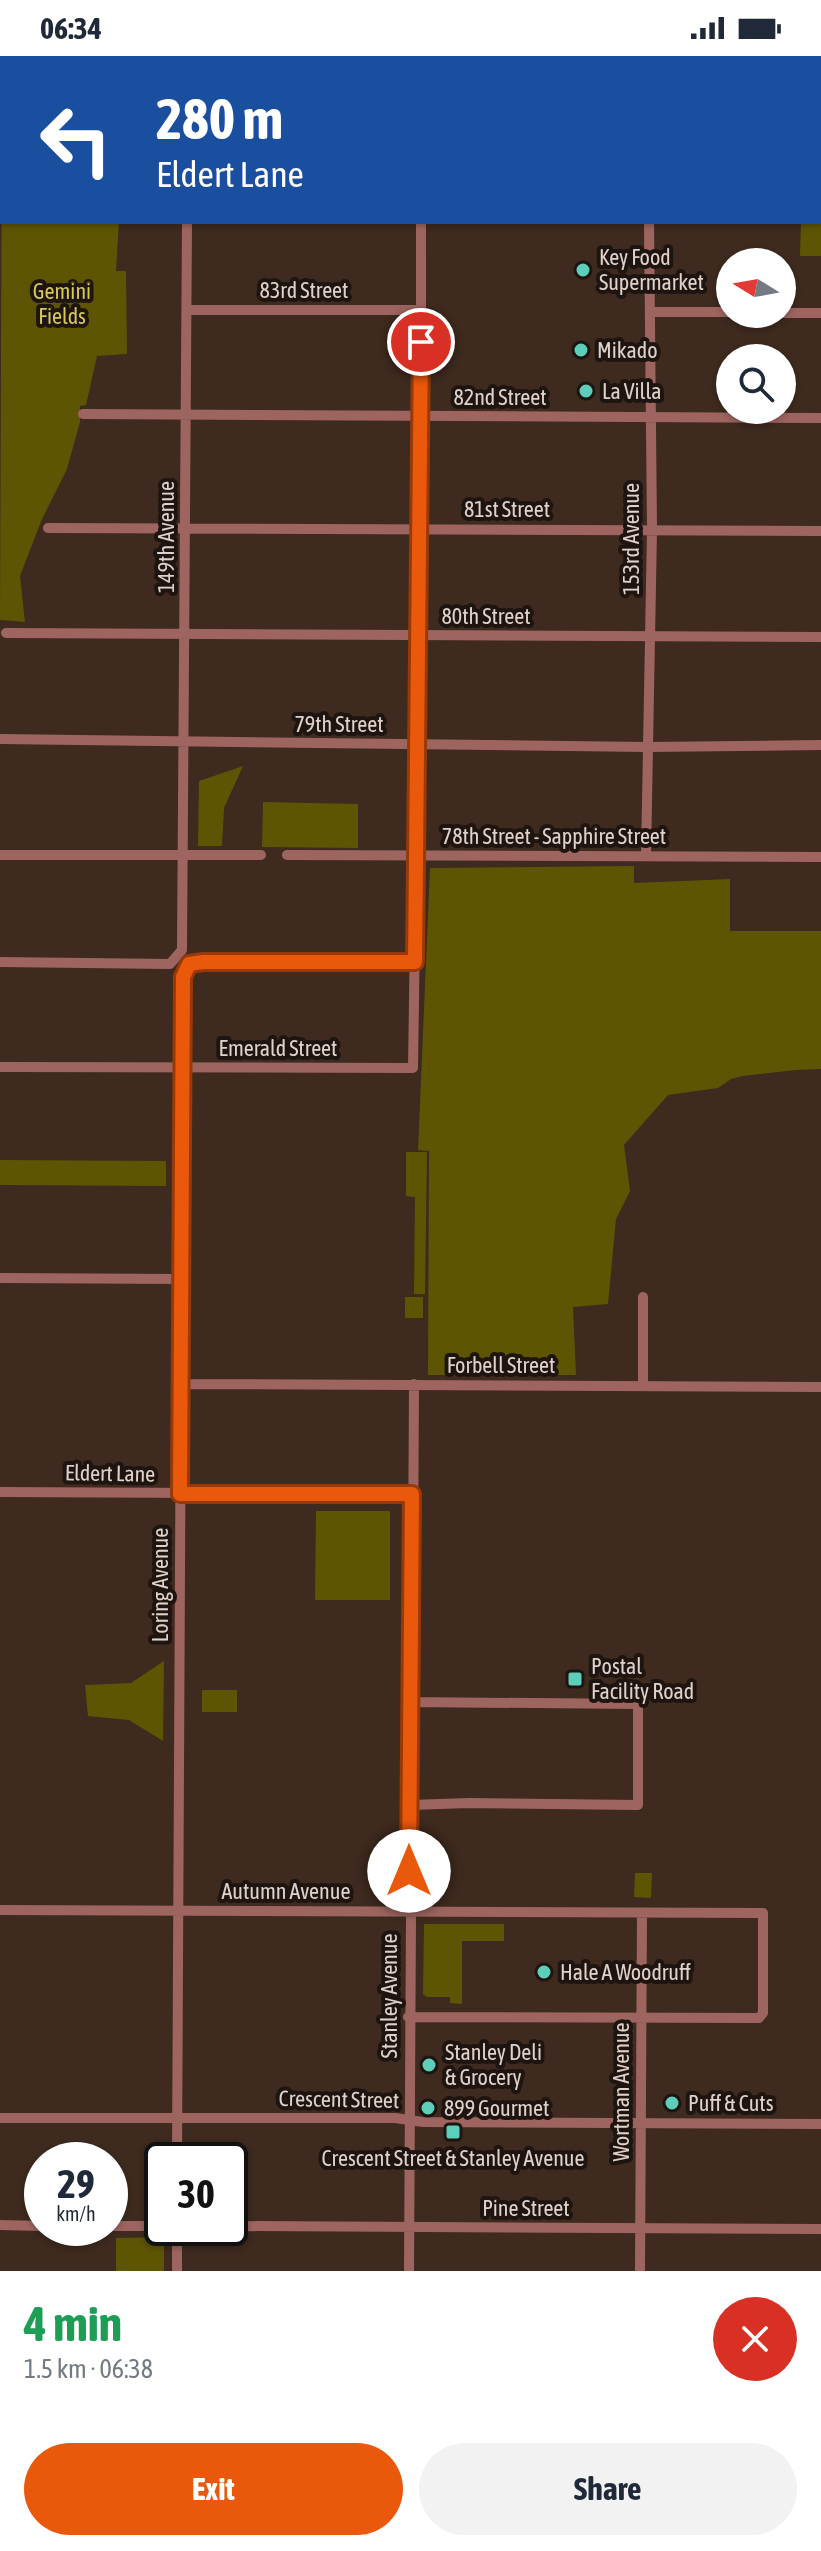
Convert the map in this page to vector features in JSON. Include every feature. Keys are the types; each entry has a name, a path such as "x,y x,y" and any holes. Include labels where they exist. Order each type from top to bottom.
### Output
{"street":[{"name":"149th Avenue","path":"184,853 187,224"},
{"path":"415,962 414,856 421,529 421,224"},
{"name":"153rd Avenue","path":"646,856 652,530 649,224"},
{"name":"83rd Street","path":"187,310 421,310"},
{"path":"650,312 716,312"},
{"path":"796,313 821,313"},
{"name":"82nd Street","path":"83,414 821,418"},
{"name":"81st Street","path":"48,528 821,531"},
{"name":"80th Street","path":"6,633 821,637"},
{"name":"79th Street","path":"0,739 647,747 821,745"},
{"path":"0,962 170,964 182,950 184,853"},
{"path":"0,855 261,855"},
{"name":"78th Street - Sapphire Street","path":"287,855 821,857"},
{"name":"Loring Avenue","path":"177,2142 183,977 189,964 203,962 415,962"},
{"name":"Emerald Street","path":"0,1067 413,1068 415,962"},
{"path":"0,1278 182,1279"},
{"path":"643,1297 643,1386"},
{"name":"Forbell Street","path":"181,1384 821,1387"},
{"name":"Stanley Avenue","path":"409,2271 408,2017 414,1384"},
{"name":"Eldert Lane","path":"0,1492 412,1494"},
{"path":"410,1702 638,1704 638,1805 410,1805"},
{"name":"Autumn Avenue","path":"0,1910 763,1913 762,2017 641,2018"},
{"name":"Wortman Avenue","path":"640,2271 642,1913"},
{"path":"408,2017 641,2018"},
{"name":"Crescent Street","path":"0,2118 821,2124"},
{"path":"0,2225 24,2226"},
{"name":"Pine Street","path":"248,2226 821,2229"},
{"path":"177,2246 177,2271"}],"green space":[{"name":"Gemini Fields","path":"2,224 119,224 116,271 126,271 127,354 97,356 86,405 80,406 80,422 67,469 42,519 20,576 25,622 0,620"},
{"path":"801,224 821,224 821,256 800,256"},
{"path":"243,766 224,808 222,846 198,846 199,781"},
{"path":"263,802 358,804 358,848 262,847"},
{"path":"634,866 634,883 730,879 730,931 821,931 821,1069 743,1076 731,1079 718,1088 668,1095 624,1145 630,1191 616,1219 608,1304 573,1307 576,1375 428,1375 429,1151 418,1150 430,868"},
{"path":"406,1152 427,1152 425,1294 414,1294 415,1197 406,1196"},
{"path":"0,1160 166,1161 166,1186 0,1185"},
{"path":"405,1297 423,1297 423,1318 405,1318"},
{"path":"316,1511 390,1511 390,1600 315,1600"},
{"path":"164,1661 163,1741 129,1720 88,1716 85,1685 131,1683"},
{"path":"202,1690 237,1690 237,1712 202,1712"},
{"path":"635,1873 652,1873 651,1898 634,1897"},
{"path":"424,1924 504,1924 504,1941 462,1941 462,2004 450,2003 450,1997 427,1997 423,1994"},
{"path":"144,2237 144,2246 164,2246 164,2271 116,2271 116,2246 128,2246 128,2238"}],"place":[{"name":"Key Food Supermarket","path":"583,270"},
{"name":"Mikado","path":"581,350"},
{"name":"La Villa","path":"586,391"},
{"name":"Postal Facility Road","path":"575,1679"},
{"name":"Hale A Woodruff","path":"544,1972"},
{"name":"Stanley Deli & Grocery","path":"429,2065"},
{"name":"Puff & Cuts","path":"672,2103"},
{"name":"899 Gourmet","path":"428,2108"},
{"name":"Crescent Street & Stanley Avenue","path":"453,2132"}],"route":[{"path":"409,1871 412,1494 180,1494 182,1079 183,977 189,964 415,962 421,342"}]}
